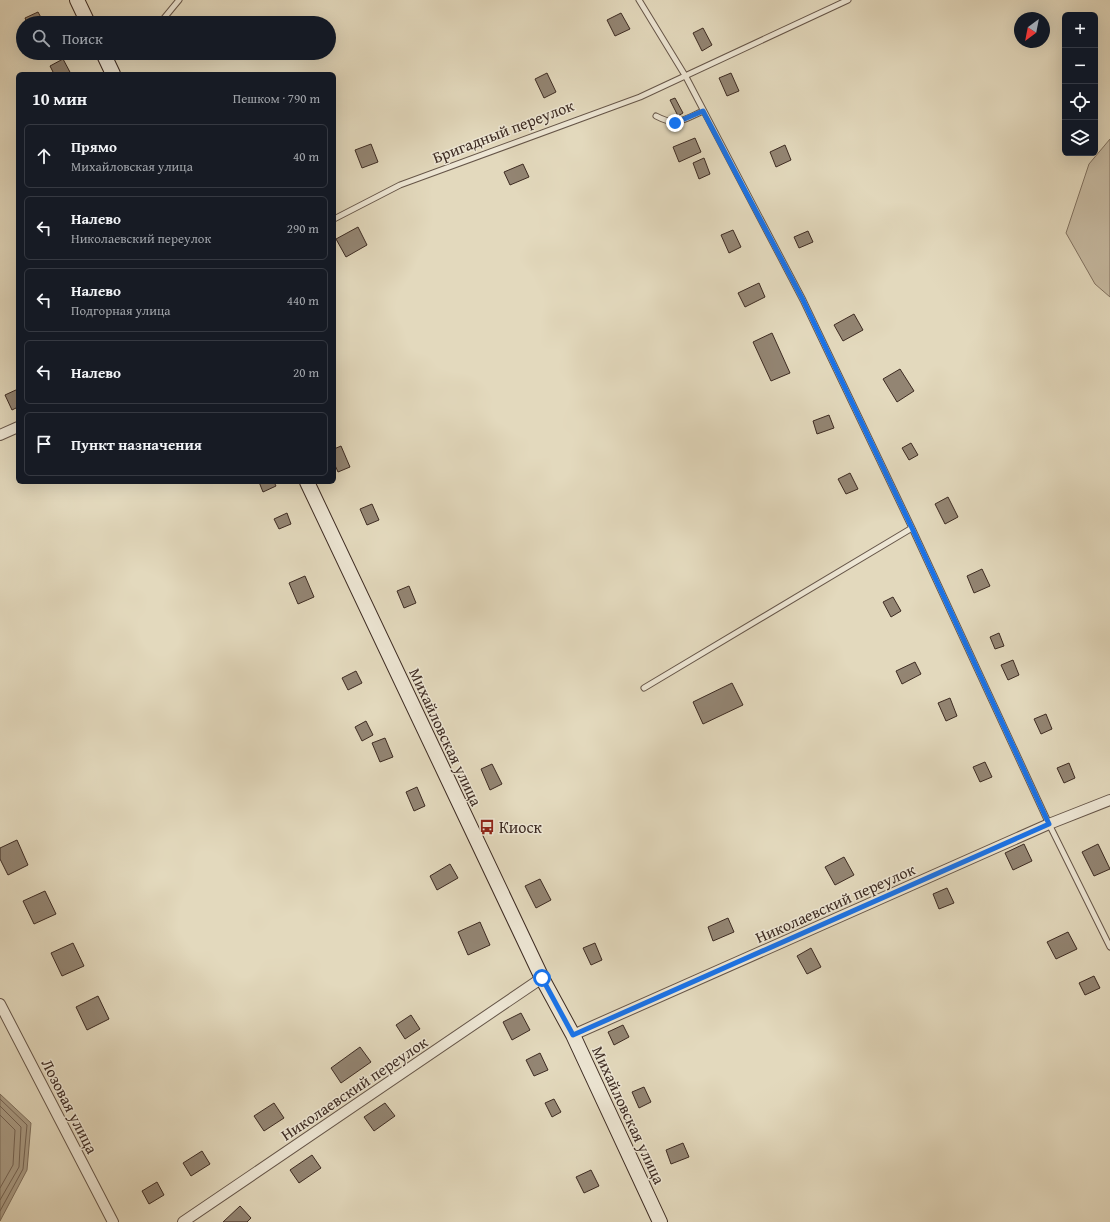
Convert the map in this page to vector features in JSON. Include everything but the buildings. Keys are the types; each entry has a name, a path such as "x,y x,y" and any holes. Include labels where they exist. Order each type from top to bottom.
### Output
{"street":[{"path":"77,0 85,16"},
{"path":"106,60 112,72"},
{"path":"0,435 16,428"},
{"name":"Михайловская улица","path":"308,484 542,978 573,1035 660,1222"},
{"name":"Николаевский переулок","path":"573,1035 1049,824 1110,800"},
{"name":"Николаевский переулок","path":"183,1222 542,978"},
{"name":"Лозовая улица","path":"0,1004 113,1222"}],"lane":[{"path":"166,16 179,0"},
{"path":"639,0 686,77 803,300 912,528 1049,824 1110,947"},
{"name":"Бригадный переулок","path":"336,218 400,185 640,97 686,77 848,0"},
{"path":"656,116 667,122 675,123 703,111"},
{"path":"644,688 912,528"}],"shaded area":[{"path":"1110,139 1110,297 1095,284 1066,233 1089,164 1096,156 1098,156 1098,153"}],"water":[{"path":"0,1094 31,1123 27,1170 0,1221"}],"place":[{"name":"Киоск","path":"487,827"}],"route":[{"path":"542,978 573,1035 1049,824 912,528 803,300 703,111 675,123"}]}
